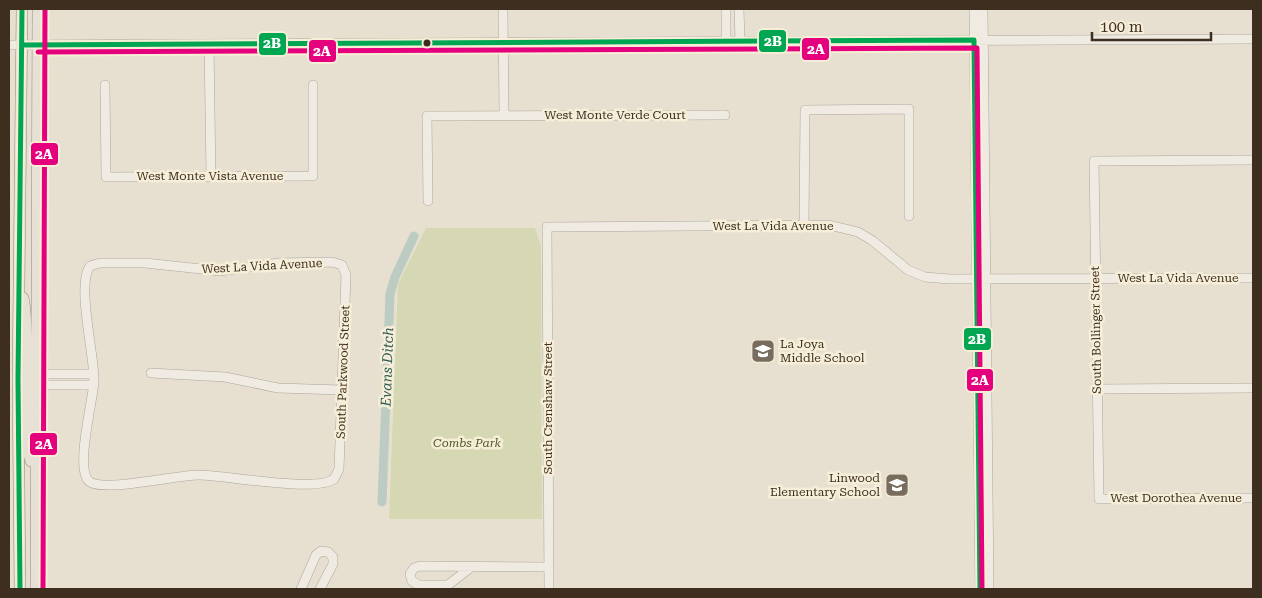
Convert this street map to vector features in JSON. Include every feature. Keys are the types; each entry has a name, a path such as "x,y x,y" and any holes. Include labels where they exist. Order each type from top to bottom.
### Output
{"main road":[{"path":"20,589 14,379 19,282 22,9"},
{"path":"36,589 38,9"},
{"path":"19,282 27,313 27,372 31,382 36,379"},
{"path":"14,379 24,384 27,391 27,446 35,477"},
{"path":"20,567 25,589"}],"street":[{"path":"503,9 504,115"},
{"path":"726,9 726,41"},
{"path":"739,9 740,41"},
{"path":"974,9 979,40 981,279 989,589"},
{"path":"979,40 984,9"},
{"path":"9,45 1253,39"},
{"path":"209,44 211,176"},
{"name":"West Monte Vista Avenue","path":"105,85 106,177 313,176 313,85"},
{"path":"804,225 805,110 910,109 910,216"},
{"name":"West Monte Verde Court","path":"428,201 427,116 725,114"},
{"name":"South Bollinger Street","path":"1099,499 1094,161 1253,160"},
{"name":"West La Vida Avenue","path":"547,227 829,225 858,232 873,241 908,270 924,277 981,279 1253,278"},
{"name":"South Crenshaw Street","path":"547,227 549,589"},
{"name":"West La Vida Avenue","path":"94,374 86,312 86,274 90,266 100,262 145,263 220,271 279,263 332,262 343,267"},
{"name":"South Parkwood Street","path":"94,385 84,453 84,473 88,480 96,484 129,483 202,475 264,483 325,483 336,478 339,469 346,277 343,267"},
{"path":"980,589 978,420 981,279"},
{"path":"151,373 225,377 278,388 341,390"},
{"path":"62,374 62,385"},
{"path":"62,374 94,374 94,385 62,385 36,379 62,374"},
{"path":"1097,389 1253,388"},
{"path":"978,420 983,428 985,488 988,505"},
{"name":"West Dorothea Avenue","path":"1099,499 1253,498"},
{"path":"301,589 316,554 321,551 328,552 333,557 333,564 320,589"},
{"path":"470,568 448,585 419,585 412,581 410,574 414,568 420,566 470,568 549,567"}],"green space":[{"name":"Combs Park","path":"426,228 535,228 541,246 542,519 389,519 398,284"}],"waterway":[{"name":"Evans Ditch","path":"382,502 390,294 395,277 414,236"}],"transit line":[{"name":"2B","path":"20,589 18,379 22,9"},
{"name":"2A","path":"43,589 45,9"},
{"name":"2B","path":"22,45 974,40 980,589"},
{"name":"2A","path":"38,52 977,48 982,589"}],"place":[{"name":"La Joya Middle School","path":"763,351"},
{"name":"Linwood Elementary School","path":"897,485"}]}
